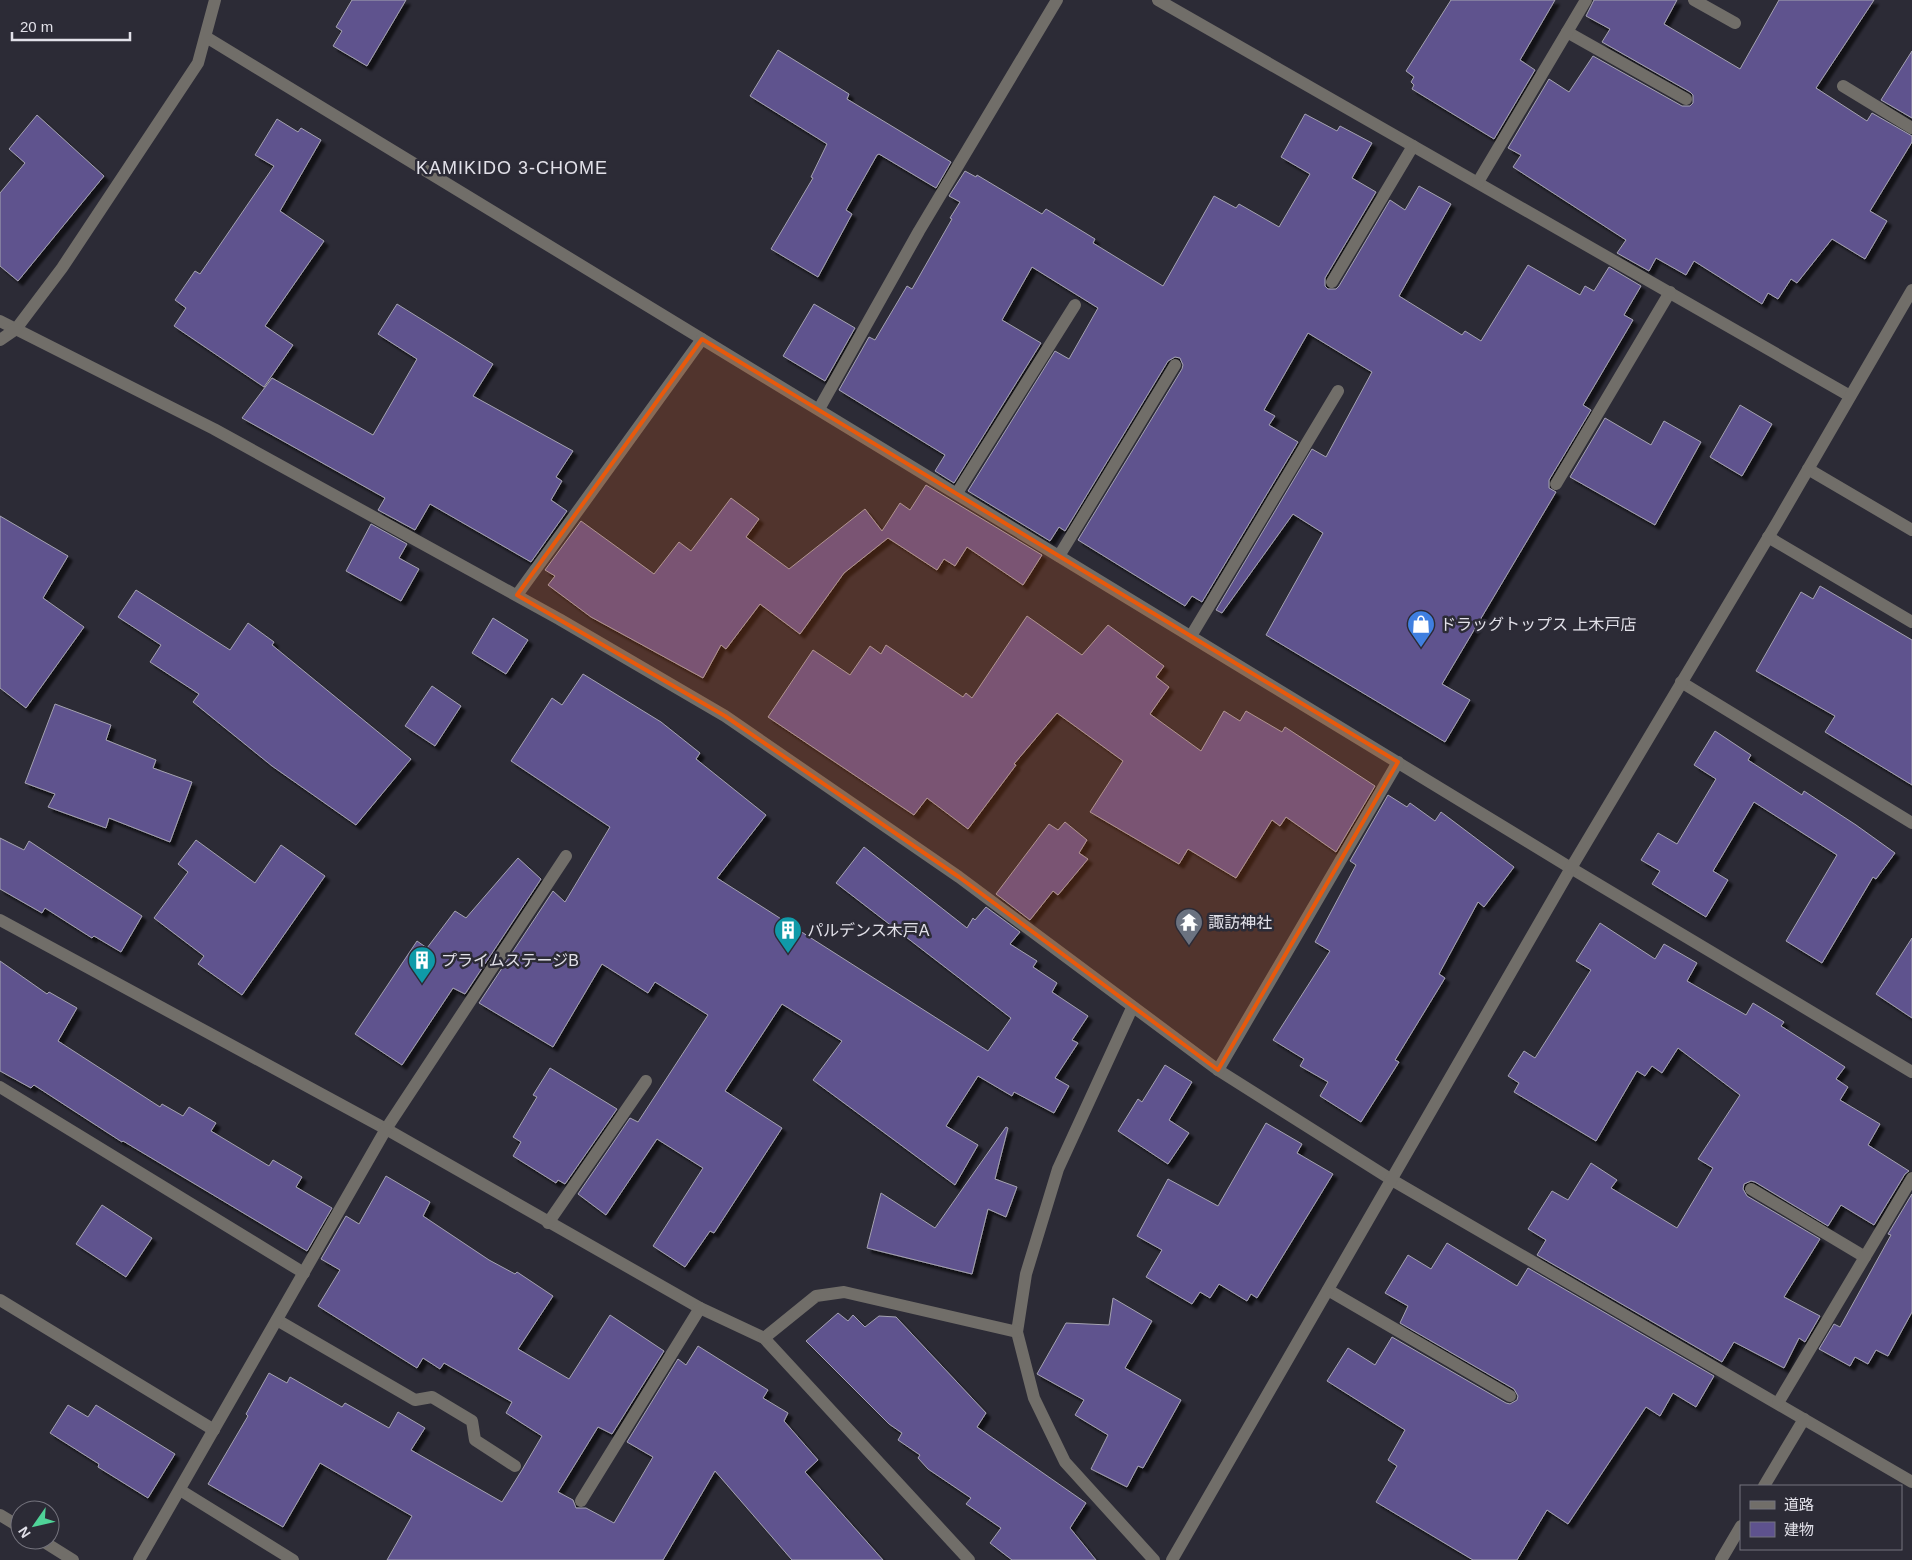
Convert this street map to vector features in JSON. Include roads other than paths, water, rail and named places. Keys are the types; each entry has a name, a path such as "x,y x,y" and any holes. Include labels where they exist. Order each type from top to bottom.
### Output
{"street":[{"path":"0,340 16,329 62,268 198,63 215,0"},
{"path":"819,410 919,231 1057,0"},
{"path":"1158,0 1850,396"},
{"path":"1478,182 1586,0"},
{"path":"1694,0 1735,23"},
{"path":"1567,32 1686,99"},
{"path":"206,36 1571,868 1912,1072"},
{"path":"1843,86 1912,128"},
{"path":"1332,282 1413,146"},
{"path":"1172,1560 1571,868 1912,290"},
{"path":"1556,484 1670,292"},
{"path":"957,493 1075,305"},
{"path":"0,321 214,429 517,595 733,722 959,877 1132,1008 1218,1070 1392,1180 1912,1482"},
{"path":"517,595 702,339"},
{"path":"1060,556 1176,365"},
{"path":"1191,636 1338,391"},
{"path":"1808,469 1912,530"},
{"path":"1768,537 1912,622"},
{"path":"1681,682 1912,822"},
{"path":"1218,1070 1398,762"},
{"path":"139,1560 386,1129 566,856"},
{"path":"0,920 386,1129 700,1308 764,1338 970,1560"},
{"path":"1132,1008 1058,1169 1026,1274 1017,1332 1034,1398 1065,1462 1154,1560"},
{"path":"548,1223 646,1081"},
{"path":"0,1087 304,1273"},
{"path":"1778,1403 1912,1178"},
{"path":"1751,1189 1865,1256"},
{"path":"1328,1290 1510,1396"},
{"path":"764,1338 816,1296 844,1292 1017,1332"},
{"path":"0,1300 214,1430"},
{"path":"581,1501 700,1308"},
{"path":"277,1320 415,1400 432,1397 472,1421 475,1440 515,1466"},
{"path":"1765,1485 1804,1419"},
{"path":"180,1490 294,1560"},
{"path":"1721,1560 1740,1528"},
{"path":"57,1550 73,1560"}],"place":[{"name":"ドラッグトップス 上木戸店","path":"1421,648"},
{"name":"諏訪神社","path":"1189,946"},
{"name":"パルデンス木戸A","path":"788,954"},
{"name":"プライムステージB","path":"422,984"}],"district":[{"name":"KAMIKIDO 3-CHOME","path":"512,168"}]}
